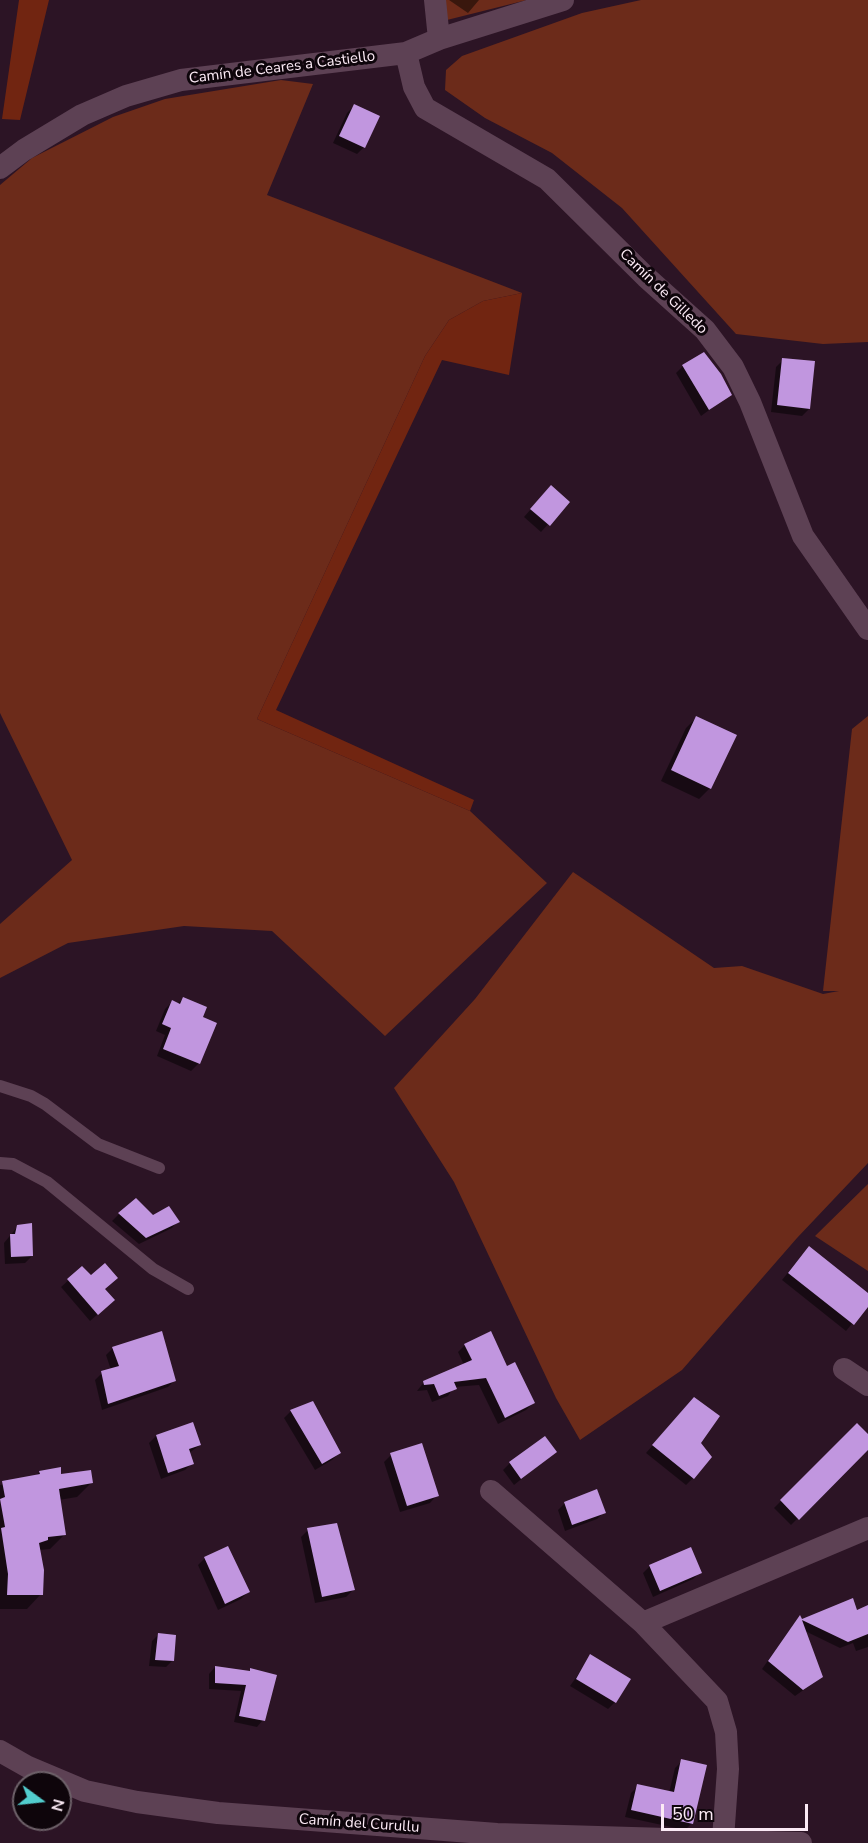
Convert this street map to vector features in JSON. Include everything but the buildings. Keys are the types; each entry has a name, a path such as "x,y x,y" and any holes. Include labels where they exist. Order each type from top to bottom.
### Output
{"street":[{"path":"435,0 439,39"},
{"name":"Camín de Ceares a Castiello","path":"0,168 24,150 82,115 126,96 181,80 406,52 439,39 563,0"},
{"name":"Camín de Gilledo","path":"406,52 414,87 425,108 547,179 646,277 705,330 733,367 750,402 803,536 868,629"},
{"path":"844,1369 868,1385"},
{"path":"491,1491 643,1623 717,1701 726,1732 728,1769 723,1839"},
{"path":"643,1623 868,1528"},
{"name":"Camín del Curullu","path":"0,1751 28,1767 85,1791 137,1802 218,1813 497,1834 801,1843"}],"lane":[{"path":"0,1086 31,1096 45,1104 98,1144 159,1168"},
{"path":"0,1163 13,1164 47,1182 153,1269 188,1289"}],"shaded area":[{"path":"19,0 49,0 20,120 2,119"},
{"path":"443,0 527,0 447,20"},
{"path":"641,0 868,0 868,342 823,344 736,334 622,208 552,153 485,118 445,90 446,70 462,56 582,13"},
{"path":"281,80 313,84 267,195 522,293 483,301 449,320 425,356 257,719 470,811 547,883 385,1036 272,931 184,926 68,943 0,978 0,924 72,860 0,713 0,185 32,158 113,117 165,99"},
{"path":"522,293 509,375 442,360 276,710 474,800 470,811 257,719 425,356 449,320 483,301"},
{"path":"868,716 868,1163 797,1238 682,1370 580,1440 556,1398 454,1182 394,1088 475,999 573,872 714,968 742,966 823,994 839,991 823,991 852,729"},
{"path":"868,1184 868,1271 815,1236"}]}
